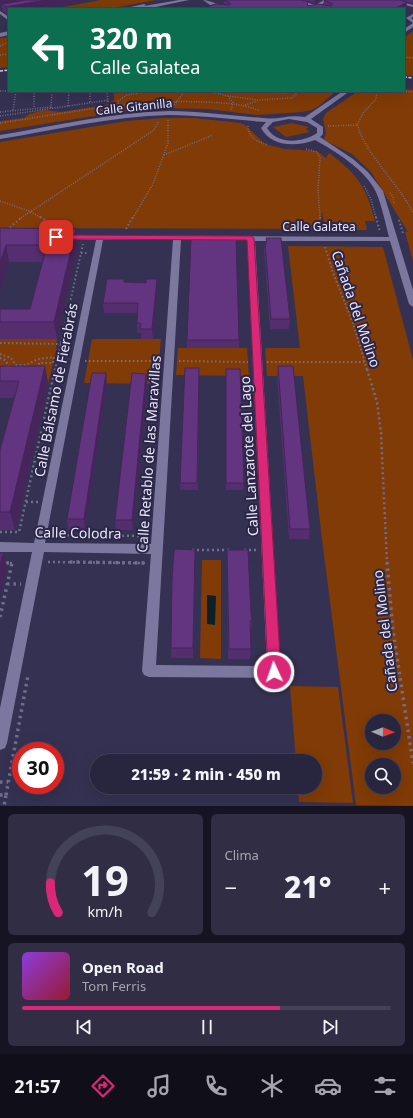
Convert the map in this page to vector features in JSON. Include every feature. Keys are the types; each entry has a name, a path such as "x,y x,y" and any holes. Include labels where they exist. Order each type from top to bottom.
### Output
{"street":[{"path":"127,8 170,0"},
{"path":"143,8 187,0"},
{"path":"199,0 212,0"},
{"path":"205,0 215,6 223,8"},
{"path":"291,0 325,8"},
{"path":"312,8 328,0"},
{"path":"388,0 413,6"},
{"path":"8,8 0,11 8,18"},
{"path":"413,9 410,12 409,17 413,22"},
{"path":"271,121 264,128 268,135 274,139 295,142 316,138 320,134 320,127 307,119 346,92"},
{"name":"Calle Gitanilla","path":"0,137 127,116 215,114 252,122 271,121 289,117 307,119"},
{"path":"316,138 351,159 369,177 379,191 413,304"},
{"name":"Calle Galatea","path":"56,234 100,237 394,239"},
{"name":"Calle Bálsamo de Fierabrás","path":"0,744 39,548 81,361 96,254 100,237"},
{"name":"Calle Retablo de las Maravillas","path":"149,671 177,238"},
{"name":"Calle Lanzarote del Lago","path":"149,671 274,672 251,238"},
{"name":"Calle Colodra","path":"0,547 157,550"}],"path":[{"path":"12,114 16,92"},
{"path":"34,92 34,111"},
{"path":"51,108 52,92"},
{"path":"68,106 69,92"},
{"path":"90,92 90,102"},
{"path":"0,116 108,100 107,92"},
{"path":"121,109 119,105 120,99 124,96 145,92"},
{"path":"125,231 153,184 168,143 168,115 184,92"},
{"path":"212,92 258,100 292,98 297,93"},
{"path":"262,92 286,92"},
{"path":"377,92 376,99 363,113 356,125 361,140 373,159 403,194 413,213"},
{"path":"228,96 233,103"},
{"path":"244,105 258,100"},
{"path":"0,123 119,105 177,101 233,103 256,108 260,111 248,126 248,132 252,138 258,142 270,146"},
{"path":"230,111 233,103"},
{"path":"0,112 34,108 51,108"},
{"path":"14,230 6,230 29,211 154,130 162,117 168,115"},
{"path":"244,122 252,122"},
{"path":"326,126 356,125"},
{"path":"164,155 213,135"},
{"name":"Cañada del Molino","path":"304,149 312,150 320,154 318,190 319,216 323,239 333,273 353,323 377,402 381,432 386,553 392,623 413,763"},
{"path":"362,181 371,199 380,232"},
{"path":"0,201 29,211 60,226 65,231 56,234"},
{"path":"0,532 19,532 83,244 75,244"},
{"path":"81,253 96,254"},
{"path":"0,343 60,344"},
{"path":"81,361 87,353"},
{"path":"0,354 11,358 16,365 28,365 38,359 54,357 53,363 39,363 38,367 42,367 38,370"},
{"path":"0,358 5,360 9,369 13,368 22,370"},
{"path":"57,360 168,361"},
{"path":"81,361 84,368"},
{"path":"45,381 52,381"},
{"path":"55,529 54,535 158,536"},
{"path":"188,550 268,550"},
{"path":"47,569 48,562 156,563"},
{"path":"0,563 12,563 0,617"},
{"path":"4,806 29,668"},
{"path":"0,782 8,782"},
{"path":"0,795 6,795"}],"shaded area":[{"path":"101,0 156,0 113,8 58,8"},
{"path":"413,31 413,76 405,75 405,37"},
{"path":"8,37 8,67 0,68 0,38"},
{"path":"405,89 413,90 413,261 405,232 408,232 371,172 352,154 324,140 326,133 323,119 326,113 357,92 405,92"},
{"path":"114,92 335,92 312,110 302,112 257,115 208,109 160,108 113,113 0,131 0,121 24,118 29,114 44,110 61,112 110,104 110,102 114,101"},
{"path":"163,118 194,118 240,123 245,125 265,144 285,149 317,151 326,158 329,153 347,168 360,182 372,209 375,221 365,221 367,230 325,230 322,211 320,229 0,228 0,142 127,121"},
{"path":"292,123 309,127 306,129 310,132 286,137 273,127"},
{"path":"288,246 383,247 413,360 413,806 356,805 303,376 267,376 265,348 300,348"},
{"path":"0,339 57,339 57,347 48,384 0,384"},
{"path":"92,339 161,339 157,384 84,383"},
{"path":"178,348 247,348 249,376 176,375"},
{"path":"202,560 221,560 221,659 200,658"},
{"path":"290,686 338,687 353,803 299,802 298,794 322,794 322,754 295,754"}],"water":[{"path":"207,595 216,596 215,625 207,624"}],"building":[{"path":"26,0 46,0 6,7 2,4"},
{"path":"224,0 302,0 309,2 307,4 308,6 318,4 331,6 333,4 324,0 400,0 407,2 396,8 204,8 215,4 230,5 230,3"},
{"path":"0,228 76,229 54,322 0,322 0,309 30,309 47,245 6,245 0,263"},
{"path":"191,238 236,238 239,340 187,340"},
{"path":"266,238 281,238 290,319 271,319 265,242 267,242"},
{"path":"107,279 124,279 124,282 146,283 146,279 157,279 152,329 140,329 141,323 137,323 138,303 103,303"},
{"path":"0,366 45,366 10,512 0,512 0,450 19,381 0,381"},
{"path":"278,366 293,366 310,529 290,529"},
{"path":"185,368 199,368 197,483 180,483"},
{"path":"226,369 240,369 244,483 226,483"},
{"path":"92,373 106,373 84,519 67,519"},
{"path":"132,373 146,374 132,520 115,520"},
{"path":"175,549 195,550 193,648 171,648 172,581"},
{"path":"227,550 248,550 252,621 250,621 251,649 229,649"},
{"path":"0,553 3,553 0,565"}],"railway":[{"path":"0,71 8,70"},
{"path":"405,77 413,78"}],"route":[{"path":"56,237 251,238 274,672"}]}
